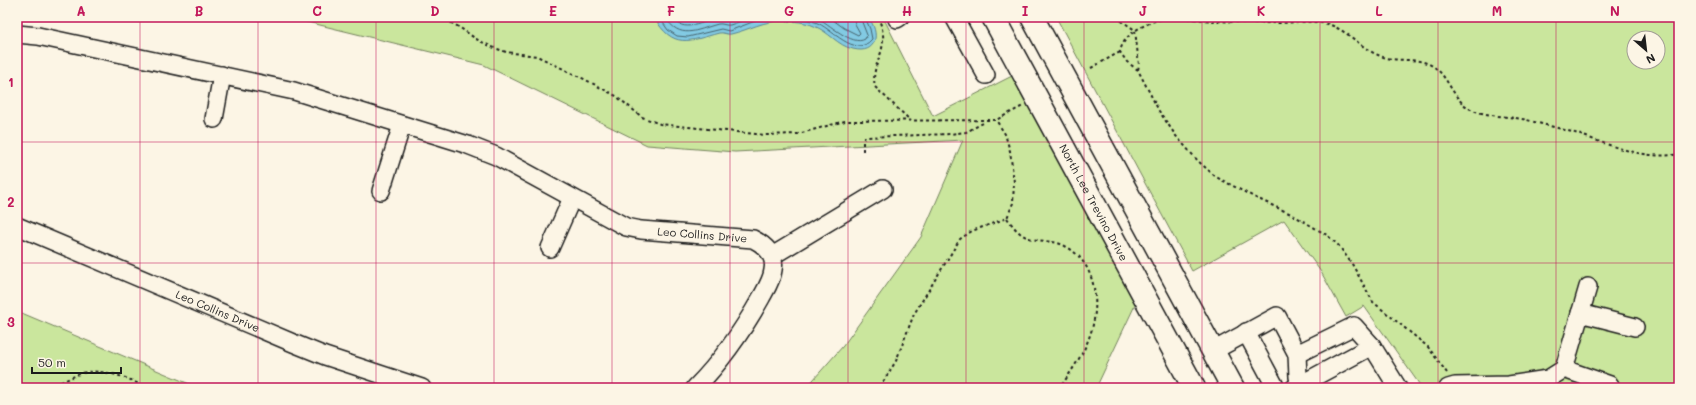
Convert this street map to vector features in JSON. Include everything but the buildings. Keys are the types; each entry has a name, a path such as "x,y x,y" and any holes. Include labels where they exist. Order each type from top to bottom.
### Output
{"main road":[{"name":"North Lee Trevino Drive","path":"993,17 1194,388"},
{"path":"1032,17 1233,388"}],"street":[{"path":"954,17 986,75"},
{"name":"Leo Collins Drive","path":"17,34 38,36 222,75 324,99 468,145 496,156 626,226 641,230 753,239 764,245 772,256"},
{"path":"214,119 222,75"},
{"path":"381,191 402,125"},
{"path":"695,388 722,356 752,313 770,282 774,270 772,256 883,189"},
{"path":"550,248 572,198"},
{"name":"Leo Collins Drive","path":"17,226 325,356 422,388"},
{"path":"1451,387 1509,385 1548,379 1564,369 1588,287"},
{"path":"1580,313 1635,327"},
{"path":"1213,351 1277,316 1297,354 1300,387 1372,346"},
{"path":"1297,354 1354,326 1372,346 1398,388"},
{"path":"1246,332 1276,388"},
{"path":"1564,369 1610,385"}],"path":[{"path":"440,17 492,47 506,52 537,56 616,96 642,117 660,124 765,135 798,134 846,121 912,122 996,120 1024,105"},
{"path":"878,17 884,40 881,54 874,71 875,87 912,122"},
{"path":"1116,17 1135,30 1139,65 1138,70"},
{"path":"1252,21 1260,17"},
{"path":"1451,387 1428,347 1373,302 1352,264 1339,246 1327,235 1291,214 1216,177 1198,162 1176,136 1159,111 1138,70 1127,62 1120,52 1121,45 1127,37 1135,30 1158,20 1175,18 1278,23 1304,21 1325,23 1345,31 1365,49 1380,56 1389,59 1430,64 1441,72 1461,103 1474,110 1527,120 1572,132 1601,144 1627,150 1658,156 1679,154"},
{"path":"1091,68 1120,52"},
{"path":"883,388 883,382 896,361 914,314 960,239 972,231 1006,218 1013,203 1014,182 1010,151 1005,134 996,120"},
{"path":"863,151 862,140 865,137 950,134 966,132 986,121"},
{"path":"1006,218 1019,232 1028,238 1064,245 1076,253 1088,269 1094,282 1096,305 1091,334 1081,355 1060,388"},
{"path":"50,388 83,373 122,376 136,381 145,388"}],"green space":[{"path":"287,17 883,17 933,116 1012,76 1136,303 1096,388 806,388 843,346 921,237 963,140 735,152 647,145 484,65"},
{"path":"1056,17 1679,17 1679,388 1422,388 1364,306 1346,317 1321,272 1284,220 1192,271"},
{"path":"17,311 199,388 17,388"}],"water":[{"path":"654,17 868,17 875,30 875,36 872,46 867,49 853,49 843,45 824,31 811,25 788,21 777,21 731,34 720,33 699,39 682,40 675,39 668,35"}]}
